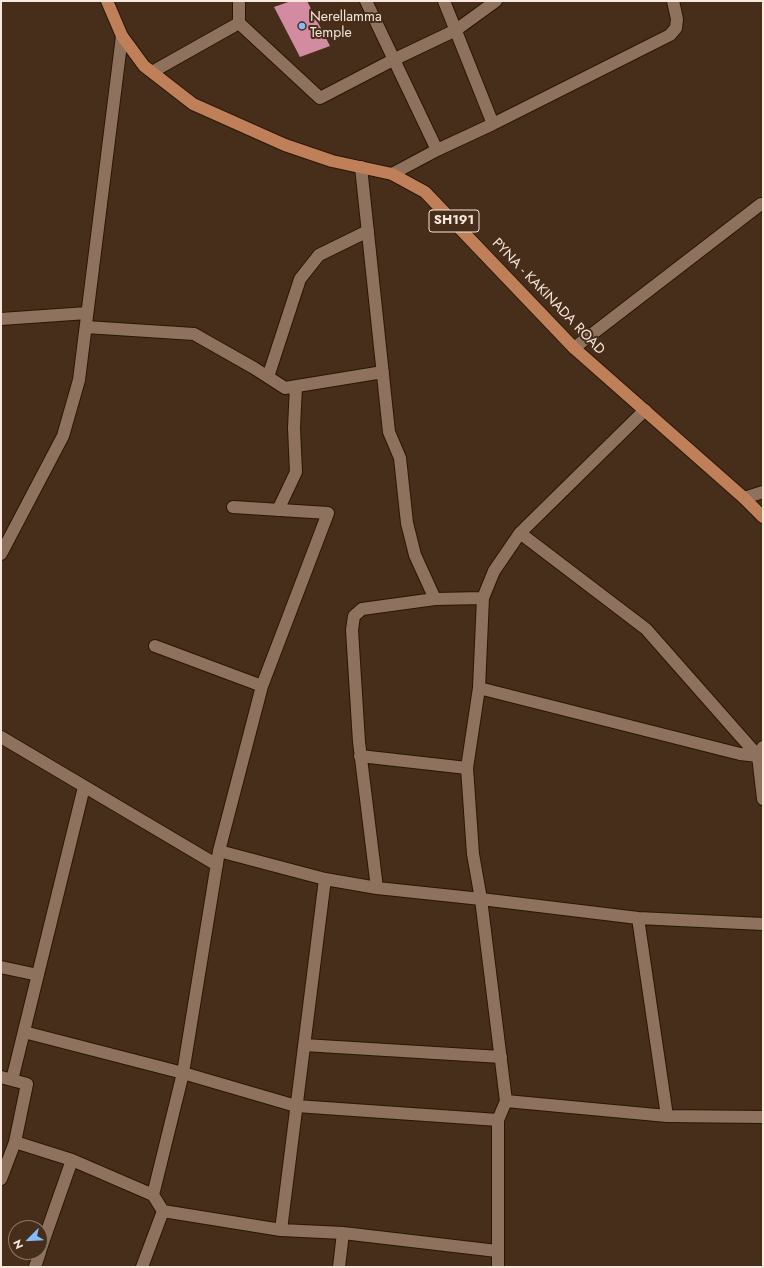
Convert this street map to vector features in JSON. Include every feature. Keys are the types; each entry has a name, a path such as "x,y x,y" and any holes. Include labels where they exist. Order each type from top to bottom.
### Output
{"main road":[{"name":"PYNA - KAKINADA ROAD","path":"107,1 122,36 144,66 193,104 285,145 332,161 392,174 425,192 574,348 744,498 763,517"}],"street":[{"path":"239,1 239,23 320,98 393,60 456,30 496,1"},
{"path":"366,1 437,150"},
{"path":"444,1 493,124"},
{"path":"392,174 437,150 493,124 670,35 676,28 677,19 673,1"},
{"path":"152,72 239,23"},
{"path":"1,554 63,436 79,380 122,36"},
{"path":"361,167 389,432 400,458 407,523 415,555 434,599"},
{"path":"574,348 762,204"},
{"path":"268,377 300,279 319,255 368,231"},
{"path":"1,319 87,313"},
{"path":"86,327 194,334 285,388 383,372"},
{"path":"278,510 296,472 294,428 296,386"},
{"path":"498,1267 498,1120 506,1101 481,899 473,854 467,768 479,688 483,598 494,571 520,533 645,410"},
{"path":"744,498 763,492"},
{"path":"153,1195 183,1073 219,851 262,686 328,513 233,507"},
{"path":"520,533 646,629 760,751 763,799"},
{"path":"377,888 360,756 352,630 354,616 362,609 434,599 483,598"},
{"path":"155,646 262,686"},
{"path":"479,688 740,754 760,751"},
{"path":"1,737 216,865"},
{"path":"360,756 467,768"},
{"path":"1,1179 15,1142 27,1084 6,1078 24,1032 84,787"},
{"path":"219,851 325,879 377,888 638,918 763,924"},
{"path":"281,1230 325,879"},
{"path":"638,918 667,1116"},
{"path":"1,967 38,975"},
{"path":"24,1032 183,1073 296,1106 498,1120"},
{"path":"304,1044 501,1057"},
{"path":"506,1101 667,1116 763,1117"},
{"path":"15,1142 72,1160 153,1195 163,1211 281,1230 343,1233 497,1251"},
{"path":"48,1229 72,1160"},
{"path":"142,1267 163,1211"},
{"path":"339,1267 343,1233"}],"building":[{"name":"Nerellamma Temple","path":"291,1 307,1 330,46 300,57 274,7"}],"place":[{"name":"Nerellamma Temple","path":"302,26"}]}
